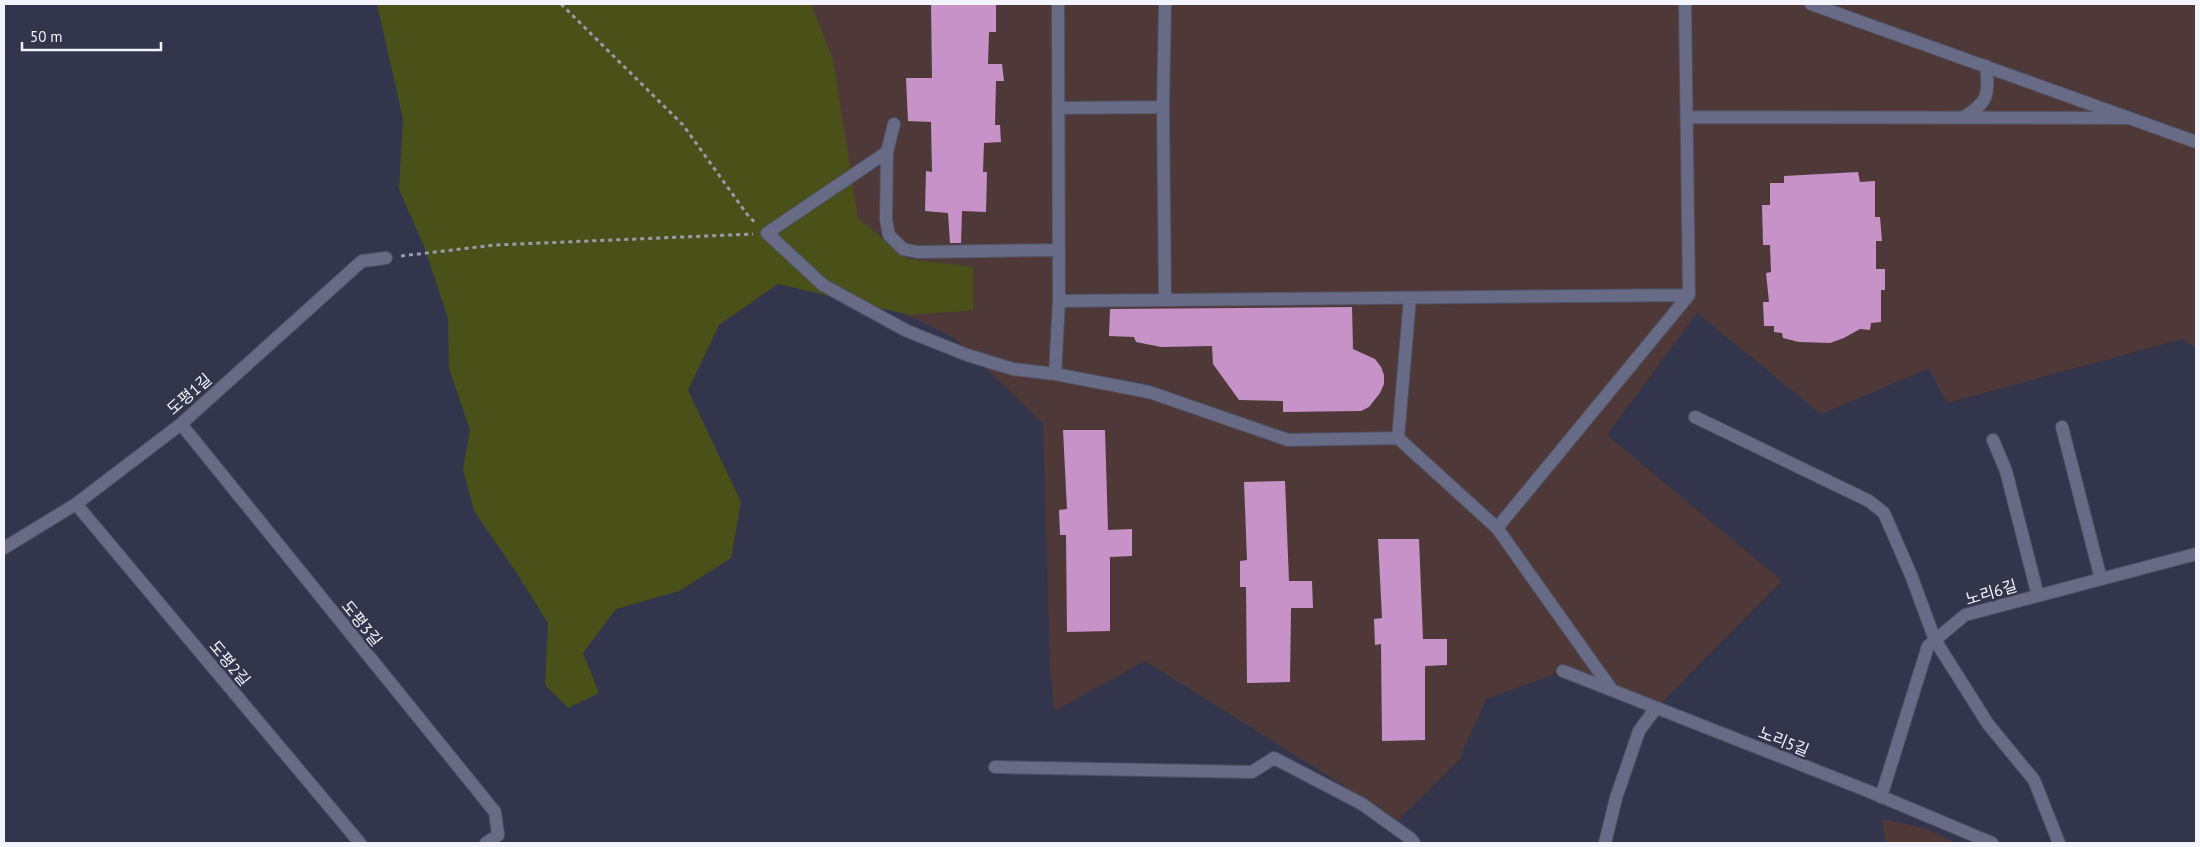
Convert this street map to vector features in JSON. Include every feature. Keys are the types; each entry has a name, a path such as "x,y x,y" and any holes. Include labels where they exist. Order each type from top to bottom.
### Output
{"street":[{"path":"1055,374 1059,301 1058,4"},
{"path":"1165,4 1163,108 1165,300"},
{"path":"1497,528 1689,295 1685,4"},
{"path":"1811,4 2196,142"},
{"path":"1964,117 1980,107 1987,97 1986,66"},
{"path":"1058,108 1163,108"},
{"path":"1687,117 2128,118"},
{"path":"894,124 887,152 886,220 889,235 903,249 917,252 1058,250"},
{"path":"887,152 766,233 823,285 907,332 967,356 1013,369 1055,374 1149,392 1288,440 1398,438 1497,528 1612,690"},
{"name":"도평1길","path":"4,548 76,504 180,424 362,261 386,258"},
{"path":"1059,301 1689,295"},
{"path":"1398,438 1410,298"},
{"path":"1695,417 1868,501 1884,513 1911,574 1935,640 1988,724 2034,780 2059,843"},
{"name":"도평3길","path":"180,424 495,812 498,835 486,843"},
{"path":"2062,427 2101,579"},
{"path":"1992,440 2006,471 2038,596"},
{"name":"도평2길","path":"76,504 360,843"},
{"name":"노리6길","path":"1881,797 1928,646 1965,615 2196,554"},
{"name":"노리5길","path":"1563,671 1992,843"},
{"path":"1605,843 1616,798 1639,731 1656,708"},
{"path":"995,766 1252,772 1274,758 1362,804 1414,843"}],"path":[{"path":"562,4 683,125 749,218 766,233"},
{"path":"386,258 495,245 766,233"}],"shaded area":[{"path":"578,4 2196,4 2196,347 2182,339 1947,403 1929,368 1821,414 1697,313 1607,435 1782,581 1656,708 1563,671 1486,699 1459,760 1398,820 1145,661 1054,711 1050,666 1043,424 954,338 856,290"},
{"path":"1882,819 1924,828 1957,843 1885,843"}],"green space":[{"path":"377,4 811,4 833,60 858,218 907,259 973,267 973,310 910,315 778,284 719,325 688,390 741,502 731,558 679,591 616,609 583,653 599,693 568,708 545,685 548,623 474,511 463,469 470,430 449,368 448,319 425,249 399,189 403,119"}],"building":[{"path":"931,4 996,4 996,32 989,32 988,64 1002,64 1004,81 996,81 995,125 1000,125 1001,142 984,143 983,172 987,172 986,212 962,211 961,243 950,243 948,213 925,211 926,171 932,172 931,122 908,121 906,78 932,78"},
{"path":"1858,172 1860,182 1875,181 1875,217 1880,217 1882,241 1876,241 1876,269 1885,269 1885,290 1881,290 1881,322 1871,323 1870,330 1860,329 1830,343 1799,342 1783,338 1782,333 1774,332 1774,326 1764,326 1763,302 1769,302 1766,273 1771,272 1770,245 1763,245 1762,205 1770,205 1770,183 1784,183 1784,176"},
{"path":"1352,307 1353,349 1375,359 1384,375 1384,384 1380,393 1369,407 1361,411 1283,412 1283,401 1239,400 1213,364 1212,346 1161,347 1136,342 1134,337 1109,336 1110,309"},
{"path":"1063,430 1105,430 1108,530 1132,529 1132,556 1110,557 1110,631 1067,632 1066,535 1060,535 1059,510 1067,509"},
{"path":"1285,481 1289,581 1312,581 1313,608 1291,608 1290,682 1247,683 1246,587 1240,587 1240,561 1247,560 1244,482"},
{"path":"1378,539 1419,539 1423,639 1447,639 1447,665 1425,666 1425,740 1382,741 1381,644 1375,645 1374,619 1382,618"}]}
